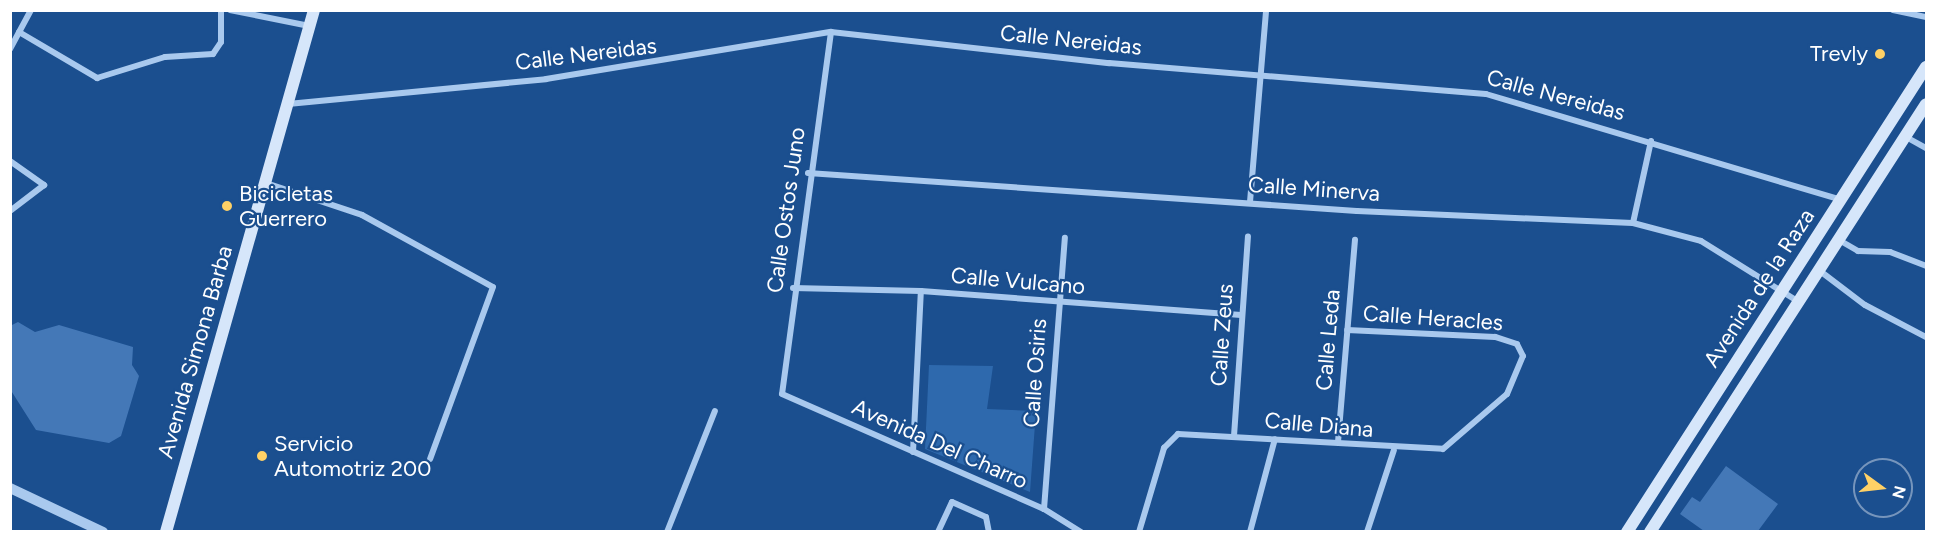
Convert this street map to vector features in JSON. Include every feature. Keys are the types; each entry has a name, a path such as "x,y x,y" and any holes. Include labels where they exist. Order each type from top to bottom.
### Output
{"main road":[{"name":"Avenida Simona Barba","path":"166,531 314,10"},
{"name":"Avenida de la Raza","path":"1628,531 1926,67"},
{"name":"Avenida de la Raza","path":"1650,531 1926,104"}],"street":[{"path":"10,49 31,10"},
{"path":"19,32 97,78 165,57 218,50 221,10"},
{"path":"230,10 309,27"},
{"path":"1250,202 1266,10"},
{"path":"1893,10 1926,17"},
{"name":"Calle Nereidas","path":"287,104 546,79 831,32 1261,76 1486,94 1651,141 1841,200"},
{"name":"Calle Ostos Juno","path":"782,394 808,172 831,32"},
{"path":"1906,137 1926,148"},
{"path":"1633,223 1651,141"},
{"path":"10,161 44,185 10,211"},
{"name":"Calle Minerva","path":"808,172 1250,202 1633,223 1701,241 1799,302"},
{"path":"265,183 362,215 493,287 430,459"},
{"name":"Calle Zeus","path":"1234,436 1240,315 1248,236"},
{"name":"Calle Osiris","path":"1044,509 1058,303 1065,238"},
{"name":"Calle Leda","path":"1338,442 1355,240"},
{"path":"1839,240 1858,251 1890,252 1926,266"},
{"path":"1820,271 1865,305 1926,337"},
{"name":"Calle Vulcano","path":"793,288 921,291 1240,315"},
{"path":"914,452 921,291"},
{"name":"Calle Heracles","path":"1347,330 1494,338 1516,344 1523,356 1513,385 1460,439"},
{"name":"Avenida Del Charro","path":"782,394 1044,509 1081,531"},
{"path":"667,531 715,411"},
{"name":"Calle Diana","path":"1139,531 1172,437 1234,436 1338,442 1426,452 1460,439"},
{"path":"1250,531 1275,439"},
{"path":"1367,531 1394,450"},
{"path":"10,488 104,531"},
{"path":"938,531 952,502 986,517 989,531"}],"shaded area":[{"path":"929,365 993,366 987,409 1036,411 1030,492 925,449"}],"building":[{"path":"18,322 35,332 59,325 133,347 132,365 139,376 121,436 109,443 36,430 10,389 10,326"},
{"path":"1726,466 1778,504 1758,531 1704,531 1680,514 1692,497 1700,502"}],"place":[{"name":"Trevly","path":"1880,54"},
{"name":"Bicicletas Guerrero","path":"227,206"},
{"name":"Servicio Automotriz 200","path":"262,456"}]}
